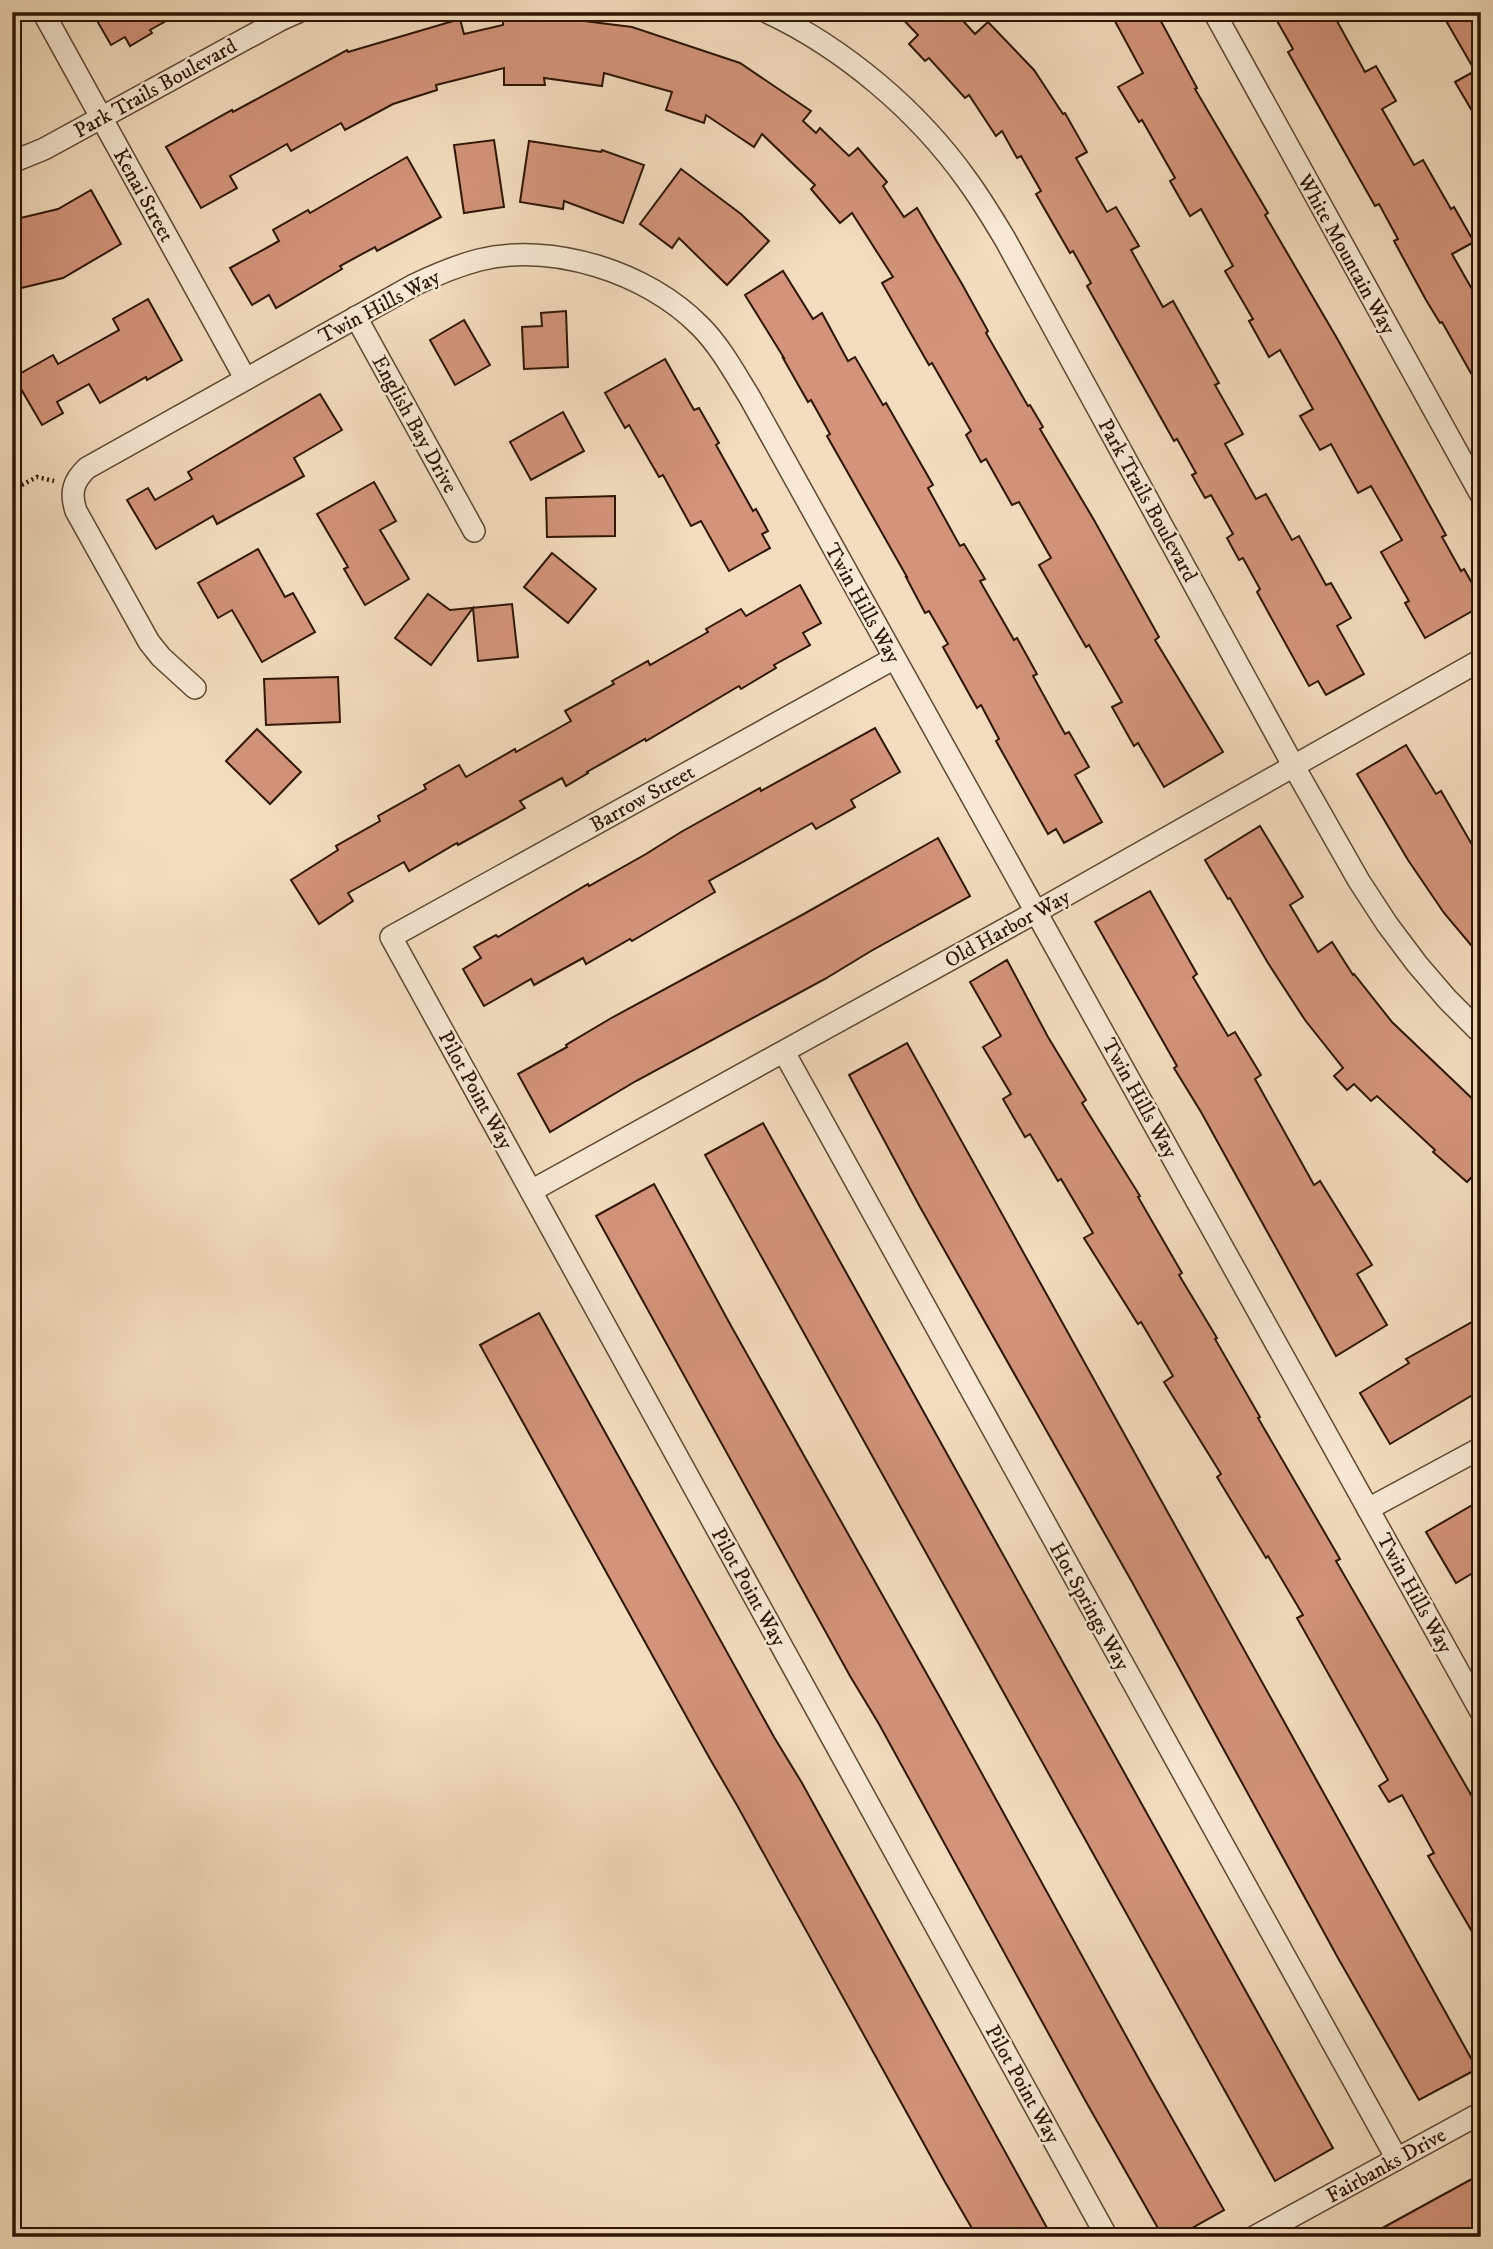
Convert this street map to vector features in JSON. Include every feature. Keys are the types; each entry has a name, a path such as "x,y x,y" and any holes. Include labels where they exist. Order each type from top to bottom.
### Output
{"street":[{"name":"Kenai Street","path":"43,12 245,378"},
{"name":"Park Trails Boulevard","path":"12,162 44,149 298,12"},
{"name":"White Mountain Way","path":"1214,12 1481,495"},
{"name":"Park Trails Boulevard","path":"772,13 846,60 885,90 925,129 967,180 1012,251 1293,765 1359,880 1387,924 1439,990 1481,1033"},
{"name":"Twin Hills Way","path":"73,485 79,474 87,468 245,378 436,274 481,260 528,256 581,262 605,268 652,290 677,306 700,326 728,362 749,396 1481,1712"},
{"name":"English Bay Drive","path":"356,317 474,531"},
{"path":"73,485 72,498 76,511 149,642 161,657 195,688"},
{"name":"Barrow Street","path":"391,937 893,659"},
{"name":"Old Harbor Way","path":"531,1191 1036,912 1481,660"},
{"name":"Pilot Point Way","path":"391,937 1107,2237"},
{"name":"Hot Springs Way","path":"783,1052 1398,2159"},
{"path":"1368,1508 1481,1448"},
{"name":"Fairbanks Drive","path":"1254,2237 1481,2113"}],"path":[{"path":"12,490 37,477 73,485"}],"building":[{"path":"92,12 182,12 150,30 152,33 130,46 125,37 111,45"},
{"path":"896,12 955,12 975,34 988,22 1034,70 1063,114 1065,113 1087,152 1076,158 1107,212 1116,207 1139,246 1131,250 1163,307 1173,301 1219,383 1215,385 1243,434 1225,444 1256,499 1266,494 1292,540 1299,536 1326,585 1331,583 1351,618 1337,626 1364,674 1326,695 1318,681 1309,686 1257,592 1260,589 1243,558 1239,560 1227,538 1233,534 1211,495 1205,498 1192,475 1196,473 1177,439 1174,441 1087,286 1091,283 1036,194 1041,191 1021,156 1017,158 1002,131 996,136 969,95 965,98 929,58 925,61 909,44 918,35"},
{"path":"1110,12 1156,12 1197,88 1195,89 1268,213 1265,215 1446,535 1442,537 1481,599 1481,606 1425,638 1405,603 1409,601 1381,552 1402,540 1371,486 1358,493 1331,444 1320,450 1300,416 1313,409 1280,350 1269,357 1249,321 1253,319 1225,271 1233,266 1201,209 1190,216 1170,181 1175,178 1142,120 1139,122 1118,87 1143,73"},
{"path":"1272,12 1332,12 1365,72 1376,66 1396,101 1382,109 1414,165 1423,160 1451,209 1454,207 1474,242 1452,254 1481,305 1481,391 1442,322 1440,323 1426,300 1394,241 1398,239 1379,204 1375,206 1288,52 1293,49"},
{"path":"1441,12 1481,12 1481,126 1455,82 1475,71"},
{"path":"503,16 544,16 632,27 740,63 811,111 803,121 816,133 820,128 849,156 858,148 887,182 883,186 904,217 917,208 1028,406 1030,405 1043,427 1040,429 1159,637 1155,640 1223,752 1164,787 1138,743 1134,746 1112,707 1122,702 1089,645 1086,647 1039,565 1051,558 1019,502 1012,505 986,459 981,462 966,435 971,431 882,283 893,277 852,213 840,223 811,189 815,185 762,134 754,147 706,115 704,123 666,110 672,92 604,73 602,86 544,78 545,85 504,85 504,68 436,85 437,90 393,104 345,130 341,123 291,151 287,144 230,176 237,188 201,208 166,147 347,50 348,52 460,19 464,34 503,25"},
{"path":"494,140 504,207 464,213 454,145"},
{"path":"529,141 601,152 602,150 644,165 623,223 564,201 563,209 520,202"},
{"path":"407,157 441,217 377,251 375,247 340,266 342,269 276,308 269,295 252,305 230,268 279,241 273,230 308,210 310,213"},
{"path":"681,169 741,214 769,241 727,285 679,238 672,248 640,224"},
{"path":"91,190 121,244 63,278 17,289 12,267 12,220 58,209"},
{"path":"783,271 813,319 822,313 848,361 855,357 883,405 886,403 933,485 928,488 960,546 964,544 985,579 980,581 1037,674 1033,676 1065,734 1069,732 1089,767 1075,775 1102,822 1064,843 1056,829 1048,834 996,741 999,739 981,705 977,708 943,647 948,644 929,611 925,613 827,436 830,434 811,400 808,402 745,295"},
{"path":"148,299 182,360 100,403 89,384 57,402 63,413 42,425 14,377 53,355 58,364 119,330 113,319"},
{"path":"566,311 568,367 524,369 522,327 542,326 541,313"},
{"path":"464,320 490,365 455,385 430,340"},
{"path":"665,359 694,410 699,408 719,443 716,445 753,511 756,509 768,531 762,534 770,548 729,571 701,521 691,526 663,475 659,477 629,425 625,428 605,393"},
{"path":"320,394 342,430 294,458 304,476 217,524 213,516 156,549 127,500 148,488 155,500 192,479 188,472"},
{"path":"563,412 584,451 531,480 510,442"},
{"path":"374,482 396,521 380,530 409,579 365,605 344,569 348,567 317,514"},
{"path":"615,496 615,536 547,537 546,498"},
{"path":"258,549 285,597 293,593 315,632 262,662 232,610 218,618 198,583"},
{"path":"552,553 596,589 568,623 524,587"},
{"path":"800,585 821,623 803,633 810,645 774,665 776,668 741,689 739,686 566,786 562,778 520,801 525,808 458,845 457,843 409,871 404,862 348,893 353,901 319,924 291,880 338,850 336,846 380,821 378,816 426,789 424,785 459,765 466,777 515,749 516,752 571,721 565,711 614,684 612,681 648,661 650,665 708,632 706,629 741,609 746,616"},
{"path":"428,594 450,610 512,604 518,657 478,661 473,608 431,665 395,638"},
{"path":"338,677 340,722 266,725 264,679"},
{"path":"875,728 900,772 851,800 855,807 816,829 812,823 709,881 715,892 632,941 630,939 586,964 583,958 534,985 531,979 484,1006 463,969 481,958 474,947 496,935 498,937 760,788 761,791"},
{"path":"257,729 301,772 270,804 226,761"},
{"path":"1406,745 1436,794 1441,791 1471,843 1473,842 1481,854 1481,957 1444,913 1408,860 1357,774"},
{"path":"1260,826 1303,897 1290,905 1318,952 1332,942 1353,975 1392,1022 1481,1107 1481,1167 1467,1182 1377,1096 1371,1101 1354,1084 1347,1090 1334,1076 1343,1068 1305,1020 1205,860"},
{"path":"938,838 970,896 825,979 636,1081 550,1132 518,1074 613,1017"},
{"path":"1150,891 1197,974 1193,977 1228,1036 1235,1032 1261,1075 1255,1079 1314,1185 1320,1181 1372,1265 1357,1274 1387,1325 1336,1356 1095,922"},
{"path":"1007,960 1048,1037 1086,1100 1082,1103 1140,1196 1138,1197 1182,1273 1179,1275 1340,1559 1336,1561 1481,1812 1481,1947 1428,1856 1434,1853 1402,1795 1389,1802 1379,1786 1388,1780 1297,1618 1303,1615 1217,1477 1221,1474 1164,1382 1173,1376 1141,1322 1138,1324 1084,1238 1093,1233 1061,1179 1058,1181 1030,1134 1025,1137 1003,1099 1011,1094 983,1047 1001,1036 970,982"},
{"path":"907,1043 1477,2069 1419,2100 1132,1582 920,1207 849,1075"},
{"path":"763,1123 1333,2148 1275,2181 705,1155"},
{"path":"654,1184 1224,2210 1176,2237 1163,2237 1085,2100 596,1216"},
{"path":"539,1313 1052,2237 977,2237 480,1345"},
{"path":"1481,1317 1481,1390 1390,1444 1360,1393 1409,1363 1406,1359"},
{"path":"1481,1500 1481,1568 1456,1583 1426,1532"},
{"path":"1481,2174 1481,2237 1366,2237 1428,2203"}]}
